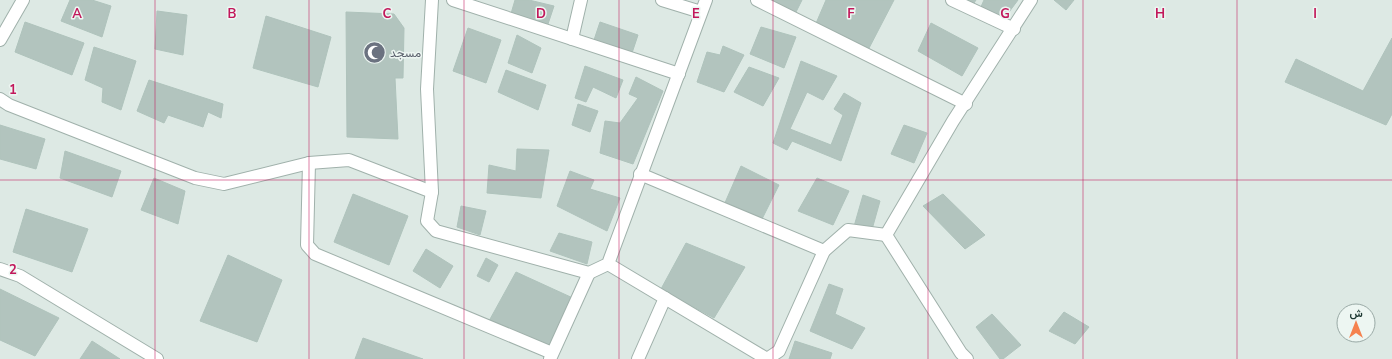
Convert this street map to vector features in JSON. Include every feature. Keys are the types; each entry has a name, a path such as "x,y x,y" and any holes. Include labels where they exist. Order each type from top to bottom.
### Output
{"street":[{"path":"0,40 23,0"},
{"path":"432,0 427,89 432,192 427,221 436,230 589,273"},
{"path":"453,0 679,74"},
{"path":"572,39 581,0"},
{"path":"662,0 701,12"},
{"path":"308,163 307,245 315,254 551,356 589,273 608,264 640,174 706,0"},
{"path":"757,0 966,104"},
{"path":"952,0 1014,29"},
{"path":"886,235 953,121 966,104 1031,0"},
{"path":"0,99 9,105 195,178 217,183 224,184 308,163 349,160 432,192"},
{"path":"640,174 824,251"},
{"path":"608,264 767,359 779,351 824,251 848,230 886,235"},
{"path":"886,235 960,357"},
{"path":"0,269 20,276 157,359"},
{"path":"638,359 665,298"}],"building":[{"path":"70,0 92,0 111,6 102,37 61,21"},
{"path":"515,0 529,0 554,6 547,27 510,17"},
{"path":"762,0 802,0 794,16"},
{"path":"826,0 894,0 867,52 814,28"},
{"path":"959,0 976,0 972,6"},
{"path":"984,0 1018,0 1003,20 980,9"},
{"path":"1054,0 1074,0 1066,10"},
{"path":"157,11 187,15 183,55 155,49"},
{"name":"مسجد","path":"346,12 394,14 404,28 403,78 395,78 398,139 347,137"},
{"path":"266,16 331,37 318,87 253,68"},
{"path":"25,22 84,43 72,75 15,52"},
{"path":"600,22 638,35 631,56 593,43"},
{"path":"931,23 978,48 962,76 918,51"},
{"path":"761,27 796,37 784,68 750,54"},
{"path":"468,28 501,40 486,83 453,71"},
{"path":"517,35 541,48 532,73 508,63"},
{"path":"1392,38 1392,114 1386,125 1285,82 1296,59 1363,91"},
{"path":"723,46 744,55 724,92 697,82 707,52 720,55"},
{"path":"94,47 136,61 121,110 102,102 103,88 85,80"},
{"path":"801,61 837,76 823,100 807,92 790,129 831,145 843,115 834,109 844,93 861,103 841,161 792,141 787,150 773,143"},
{"path":"585,66 623,80 616,98 593,87 586,102 575,98"},
{"path":"749,67 779,78 763,106 734,92"},
{"path":"506,70 546,85 538,110 498,92"},
{"path":"636,77 663,91 633,164 600,153 605,121 620,123 638,98 629,94"},
{"path":"149,80 223,104 221,118 208,112 203,127 168,115 164,123 137,111"},
{"path":"578,104 598,111 590,132 572,125"},
{"path":"0,125 45,139 36,169 0,159"},
{"path":"904,125 927,133 914,163 891,154"},
{"path":"517,149 549,150 541,198 487,193 489,165 516,171"},
{"path":"65,151 121,171 112,197 60,178"},
{"path":"741,166 779,185 761,221 724,205"},
{"path":"570,171 594,180 590,189 620,198 607,231 557,206"},
{"path":"154,178 185,191 178,224 141,210"},
{"path":"817,178 849,191 833,225 798,211"},
{"path":"353,194 408,216 389,265 334,242"},
{"path":"943,194 985,235 965,249 923,206"},
{"path":"863,195 880,201 871,233 853,230"},
{"path":"461,206 486,211 480,235 457,227"},
{"path":"26,209 88,229 72,272 13,252"},
{"path":"559,233 592,242 587,264 550,251"},
{"path":"686,243 745,267 714,318 661,289"},
{"path":"426,249 453,266 440,288 413,271"},
{"path":"228,255 282,280 257,342 200,321"},
{"path":"486,258 498,265 489,282 477,276"},
{"path":"516,272 575,299 551,347 489,321"},
{"path":"829,284 843,289 835,314 865,328 852,349 810,331"},
{"path":"0,289 59,318 35,356 0,340"},
{"path":"1064,312 1089,327 1075,344 1049,331"},
{"path":"992,314 1021,345 1003,359 1000,359 976,327"},
{"path":"363,338 423,359 355,359"},
{"path":"92,341 120,359 80,359"},
{"path":"795,341 832,353 830,359 789,359"}],"place":[{"name":"مسجد","path":"375,53"}]}
